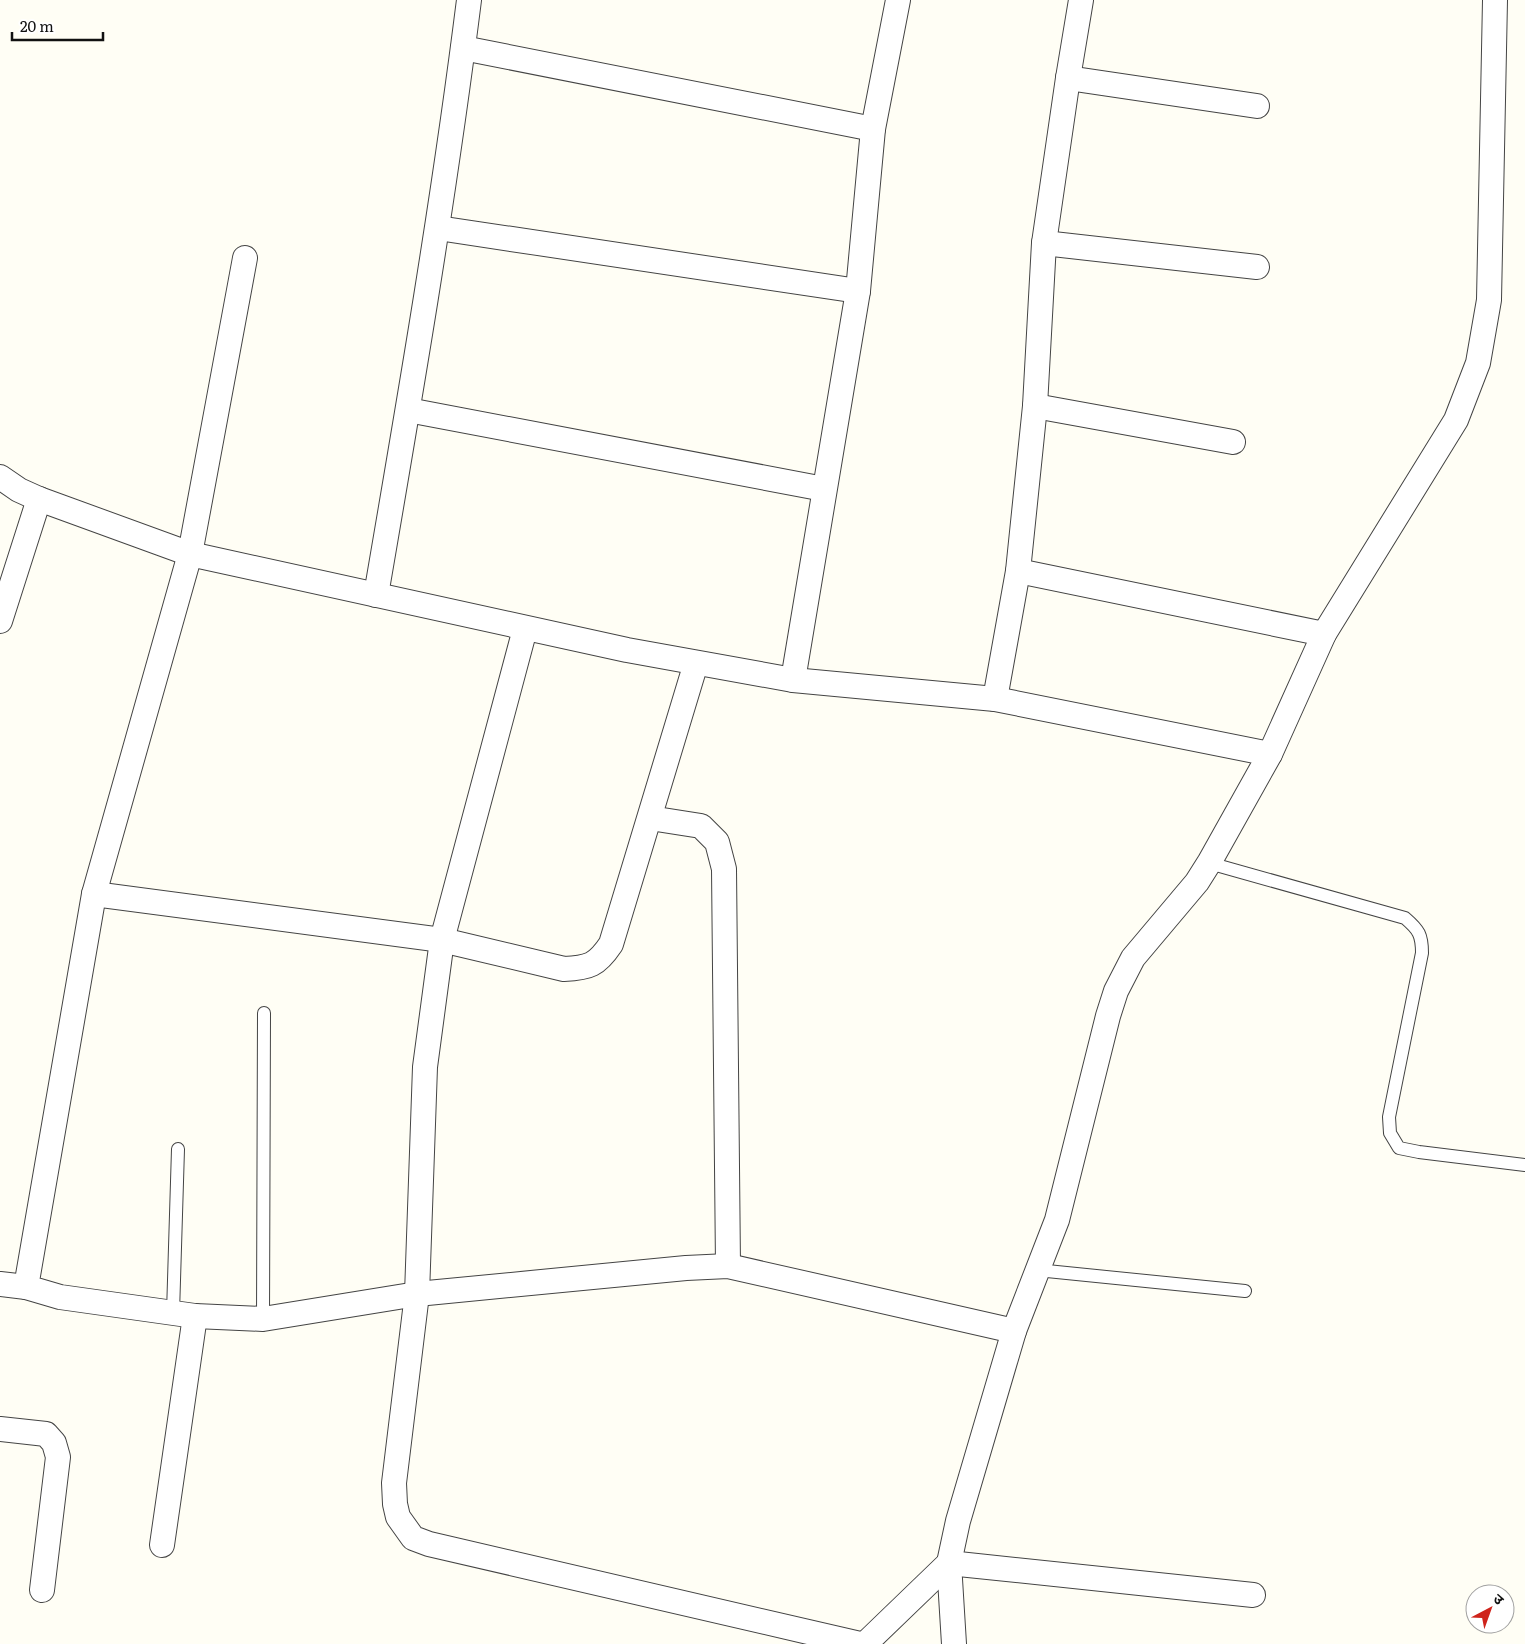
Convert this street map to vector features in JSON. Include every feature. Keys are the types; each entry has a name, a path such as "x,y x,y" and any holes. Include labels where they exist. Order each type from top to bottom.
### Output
{"street":[{"path":"376,595 438,228 470,0"},
{"path":"792,680 858,291 873,129 898,0"},
{"path":"995,699 1018,571 1036,406 1044,243 1081,0"},
{"path":"954,1644 949,1563 958,1521 1014,1331 1057,1220 1116,990 1132,958 1197,882 1209,863 1270,754 1324,634 1456,420 1478,363 1489,300 1495,0"},
{"path":"463,48 873,129"},
{"path":"1068,78 1257,106"},
{"path":"438,228 858,291"},
{"path":"1044,243 1257,267"},
{"path":"26,1287 94,894 190,554 246,258"},
{"path":"1036,406 1233,442"},
{"path":"408,410 824,489"},
{"path":"0,477 19,490 39,499 190,554 525,629 792,680 995,699 1270,754"},
{"path":"0,621 39,499"},
{"path":"1018,571 1324,634"},
{"path":"525,629 442,940 425,1067 417,1294 394,1483 398,1517 413,1538 429,1544 860,1644"},
{"path":"94,894 442,940 564,969 583,968 602,958 611,944 696,663"},
{"path":"650,818 701,826 717,842 724,869 728,1266"},
{"path":"0,1284 26,1287 60,1297 184,1315 264,1319 417,1294 686,1268 728,1266 1014,1331"},
{"path":"162,1545 184,1315"},
{"path":"0,1428 46,1434 54,1443 58,1457 42,1590"},
{"path":"865,1644 949,1563 1253,1595"}],"lane":[{"path":"1209,863 1405,918 1416,927 1422,939 1422,953 1389,1117 1390,1133 1399,1148 1525,1165"},
{"path":"264,1013 264,1319"},
{"path":"178,1149 184,1315"},
{"path":"1037,1270 1246,1291"}]}
